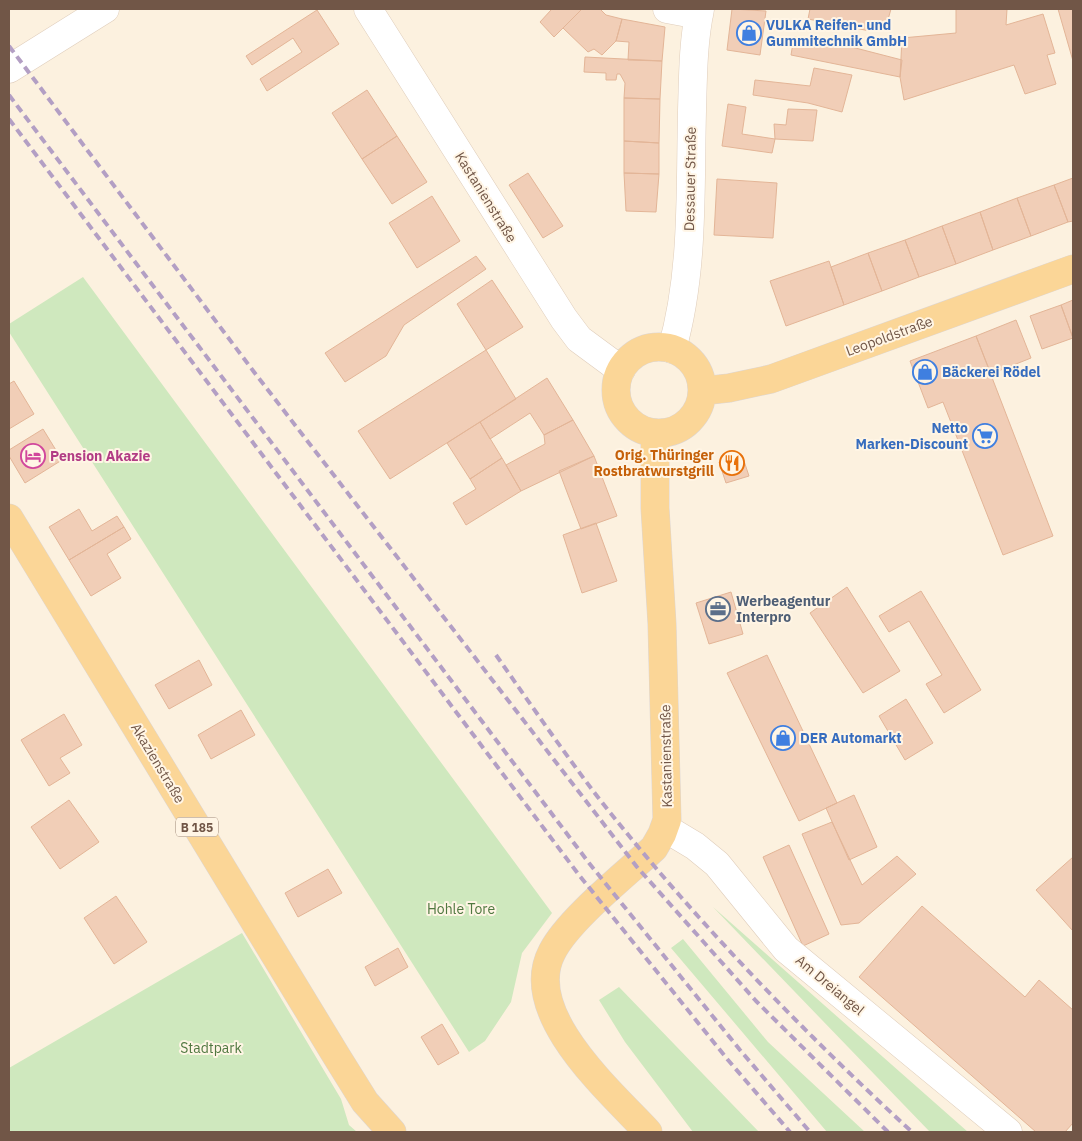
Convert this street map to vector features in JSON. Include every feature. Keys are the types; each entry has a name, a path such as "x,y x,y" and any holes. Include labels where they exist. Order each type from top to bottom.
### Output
{"main road":[{"name":"Leopoldstraße","path":"702,391 729,388 771,379 1073,269"},
{"path":"647,349 672,349 688,358 694,365 701,382 702,391 697,410 691,418 675,430 655,433 637,427 624,414 617,397 616,388 621,370 632,357 647,349"},
{"name":"Kastanienstraße","path":"637,1128 558,1026 547,1000 544,977 547,962 560,940 654,848 665,828 668,794 662,624 655,508 655,433"},
{"name":"Akazienstraße","path":"9,518 364,1102 392,1132"}],"street":[{"path":"9,69 105,9"},
{"name":"Kastanienstraße","path":"368,9 564,319 579,339 621,370"},
{"path":"667,9 699,12"},
{"name":"Dessauer Straße","path":"672,349 685,285 689,239 693,65 699,12"},
{"name":"Am Dreiangel","path":"665,828 695,846 717,864 786,948 1008,1132"}],"green space":[{"name":"Hohle Tore","path":"83,277 552,913 522,953 511,1002 485,1041 469,1052 9,332 9,324"},
{"path":"713,907 968,1132 930,1132"},
{"name":"Stadtpark","path":"242,933 341,1099 349,1125 357,1132 9,1132 9,1068"},
{"path":"683,939 768,1042 865,1132 827,1132 671,948"},
{"path":"619,987 759,1132 693,1132 625,1042 599,1000"}],"building":[{"path":"550,9 582,9 554,37 540,22"},
{"path":"582,9 600,9 606,15 622,19 616,41 602,55 594,49 588,52 563,28"},
{"path":"732,9 766,11 760,55 727,50"},
{"path":"810,9 891,9 887,23 873,21 870,31 808,19"},
{"path":"956,9 1007,9 1006,25 1043,14 1055,53 1047,55 1056,84 1025,94 1014,65 904,100 900,77 902,38 956,33"},
{"path":"1058,9 1073,9 1073,61"},
{"path":"317,10 339,44 267,91 260,79 302,52 293,38 252,65 246,56"},
{"path":"622,19 665,27 662,61 628,60 629,42 616,41"},
{"path":"794,37 840,44 902,60 900,77 791,55"},
{"path":"585,57 662,61 660,99 624,98 625,83 620,74 617,74 616,80 606,80 606,73 584,72"},
{"path":"814,68 852,75 842,112 808,103 753,95 755,80 810,86"},
{"path":"367,90 397,136 362,159 332,113"},
{"path":"624,98 660,99 659,143 624,141"},
{"path":"728,104 746,107 742,134 775,139 772,153 722,146"},
{"path":"788,109 817,110 813,141 775,139 774,124 786,125"},
{"path":"397,136 427,182 392,204 362,159"},
{"path":"624,141 659,143 659,174 624,173"},
{"path":"528,173 563,226 543,238 509,185"},
{"path":"624,173 659,174 656,212 626,211"},
{"path":"1073,178 1073,221 1068,222 1054,185"},
{"path":"717,179 777,183 773,238 714,235"},
{"path":"1054,185 1068,222 1031,236 1017,198"},
{"path":"432,196 460,241 417,268 389,223"},
{"path":"1017,198 1031,236 993,250 980,212"},
{"path":"980,212 993,250 956,264 942,226"},
{"path":"942,226 956,264 919,277 905,240"},
{"path":"905,240 919,277 882,291 868,253"},
{"path":"868,253 882,291 844,305 831,267"},
{"path":"476,256 486,269 404,325 386,356 345,382 325,353"},
{"path":"829,261 844,305 786,326 770,281"},
{"path":"492,280 523,327 486,350 457,304"},
{"path":"1073,300 1073,338 1061,305"},
{"path":"1061,305 1073,338 1042,349 1030,316"},
{"path":"1016,320 1031,358 991,374 976,336"},
{"path":"976,336 1053,536 1003,555 943,402 928,408 910,361"},
{"path":"486,350 516,399 390,479 358,431"},
{"path":"547,378 573,420 544,435 530,413 490,439 480,422"},
{"path":"14,381 34,414 9,429 9,384"},
{"path":"573,420 594,456 521,491 506,465 545,444 544,435"},
{"path":"480,422 502,458 470,479 447,443"},
{"path":"43,429 62,460 25,483 9,456 9,450"},
{"path":"742,455 749,476 726,483 719,462"},
{"path":"594,456 617,516 581,529 559,471"},
{"path":"502,458 521,491 466,525 453,503 476,489 470,479"},
{"path":"79,509 92,531 117,516 124,527 69,560 49,527"},
{"path":"596,523 617,581 582,593 563,535"},
{"path":"124,527 131,539 107,554 121,578 91,596 69,560"},
{"path":"847,587 900,671 863,693 810,613"},
{"path":"921,591 981,690 944,713 926,684 942,675 909,621 889,632 879,616"},
{"path":"731,592 743,634 709,644 696,603"},
{"name":"DER Automarkt","path":"767,655 837,803 799,821 727,673"},
{"path":"199,660 212,685 169,709 155,685"},
{"path":"906,699 933,743 905,760 879,716"},
{"path":"241,710 255,735 211,759 198,735"},
{"path":"64,714 82,745 60,758 70,773 49,786 21,740"},
{"path":"854,795 877,847 849,860 826,808"},
{"path":"69,800 99,842 60,869 31,827"},
{"path":"832,822 862,885 897,856 916,874 859,923 841,925 802,834"},
{"path":"789,845 829,934 803,946 763,857"},
{"path":"1073,857 1073,931 1036,890"},
{"path":"328,869 342,893 298,917 285,893"},
{"path":"116,896 147,942 114,964 84,918"},
{"path":"922,906 1025,997 1039,980 1073,1010 1073,1123 1065,1132 1036,1132 859,977"},
{"path":"398,948 408,967 375,986 365,967"},
{"path":"442,1024 459,1053 438,1065 421,1037"}],"railway":[{"path":"9,46 254,372 637,867 756,1001 888,1132"},
{"path":"9,95 589,863 740,1050 810,1132"},
{"path":"9,119 579,875 728,1060 790,1132"},
{"path":"496,655 597,796 670,885 828,1053 912,1132"}],"place":[{"name":"VULKA Reifen- und Gummitechnik GmbH","path":"749,33"},
{"name":"Bäckerei Rödel","path":"925,372"},
{"name":"Netto Marken-Discount","path":"985,436"},
{"name":"Pension Akazie","path":"33,456"},
{"name":"Orig. Thüringer Rostbratwurstgrill","path":"732,463"},
{"name":"Werbeagentur Interpro","path":"718,609"},
{"name":"DER Automarkt","path":"783,738"}]}
